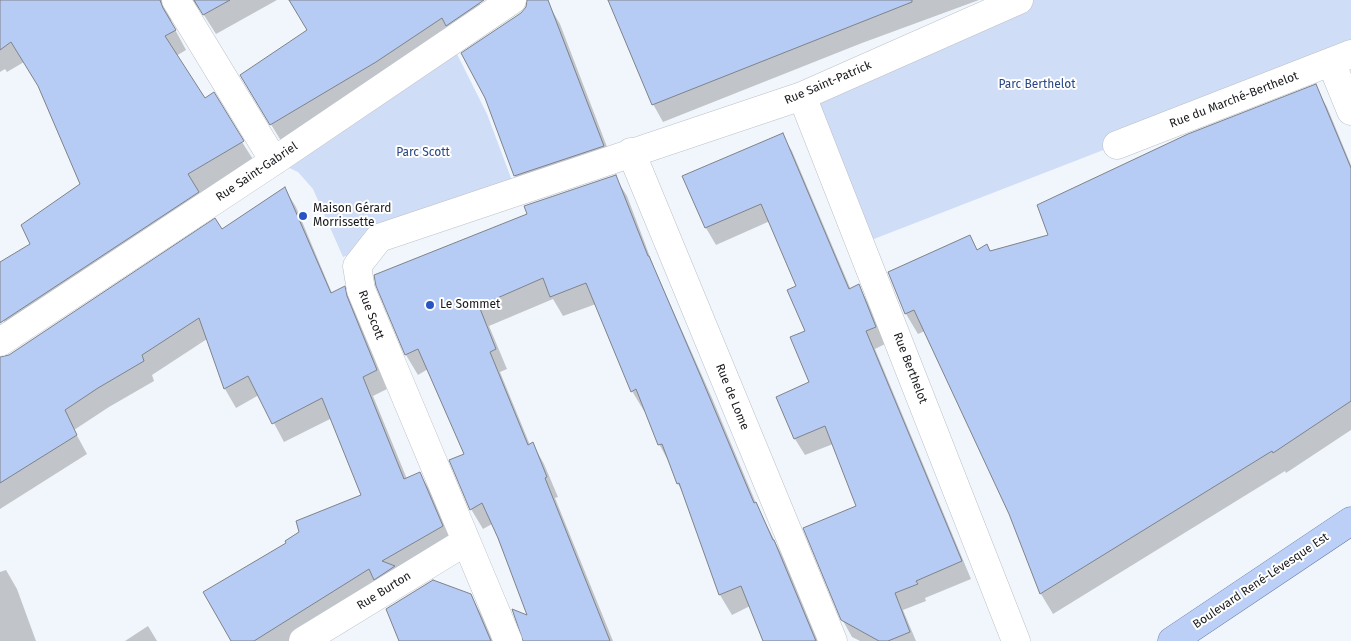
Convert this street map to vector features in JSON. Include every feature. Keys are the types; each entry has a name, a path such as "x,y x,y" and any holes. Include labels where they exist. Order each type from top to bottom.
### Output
{"main road":[{"name":"Boulevard René-Lévesque Est","path":"1172,641 1351,521"}],"street":[{"path":"176,0 274,161"},
{"name":"Rue Saint-Gabriel","path":"0,342 274,161 512,0"},
{"name":"Rue Saint-Patrick","path":"631,152 802,96 1019,0"},
{"path":"1341,58 1351,111"},
{"name":"Rue du Marché-Berthelot","path":"1117,145 1341,58"},
{"name":"Rue Berthelot","path":"802,96 1016,641"},
{"name":"Rue Scott","path":"508,641 361,290 357,266 379,238 631,152"},
{"name":"Rue de Lome","path":"631,152 833,641"},
{"name":"Rue Burton","path":"303,641 465,542"}],"green space":[{"name":"Parc Berthelot","path":"1019,0 1351,0 1351,54 861,244 802,96"},
{"name":"Parc Scott","path":"455,50 487,114 517,194 343,257 313,189 298,172 274,161"}],"building":[{"path":"0,0 160,0 176,30 165,36 205,98 214,92 244,141 188,174 199,192 0,323 0,262 30,244 21,225 80,184 38,86 11,42 0,50"},
{"path":"194,0 230,0 203,15"},
{"path":"289,0 484,0 446,26 442,18 376,62 270,125 240,75 307,30"},
{"path":"527,0 548,0 604,146 514,176 485,98 461,53 521,13 526,7"},
{"path":"608,0 912,0 912,2 652,105"},
{"path":"1316,84 1351,168 1351,401 1273,453 1272,451 1040,594 1009,514 914,310 905,314 888,272 970,235 977,250 987,244 990,251 1048,235 1037,205 1188,134"},
{"path":"783,133 849,289 859,284 876,327 866,331 962,561 916,581 918,584 895,593 910,632 888,641 879,641 841,620 803,528 856,506 825,426 794,439 776,397 809,382 790,337 805,331 787,290 796,286 761,204 705,228 682,176"},
{"path":"616,175 648,256 754,503 756,502 774,540 816,641 763,641 741,586 719,595 679,483 677,484 662,444 658,445 636,389 631,392 586,283 550,297 543,278 479,306 496,349 490,352 528,445 533,442 547,477 545,478 610,641 523,641 512,609 527,615 498,538 482,503 470,510 449,460 464,454 418,349 405,355 376,286 374,275 527,214 524,206"},
{"path":"285,187 331,293 345,286 347,296 377,370 363,377 404,479 420,472 443,526 382,561 395,566 374,580 369,569 254,641 231,641 203,592 286,543 285,541 299,532 296,521 361,495 322,398 272,424 248,376 224,389 199,318 142,355 144,361 65,410 77,435 0,483 0,357 9,355 215,218 222,229"},
{"path":"433,580 471,594 491,641 399,641 386,609"}],"place":[{"name":"Maison Gérard Morrissette","path":"303,216"},
{"name":"Le Sommet","path":"430,305"}]}
